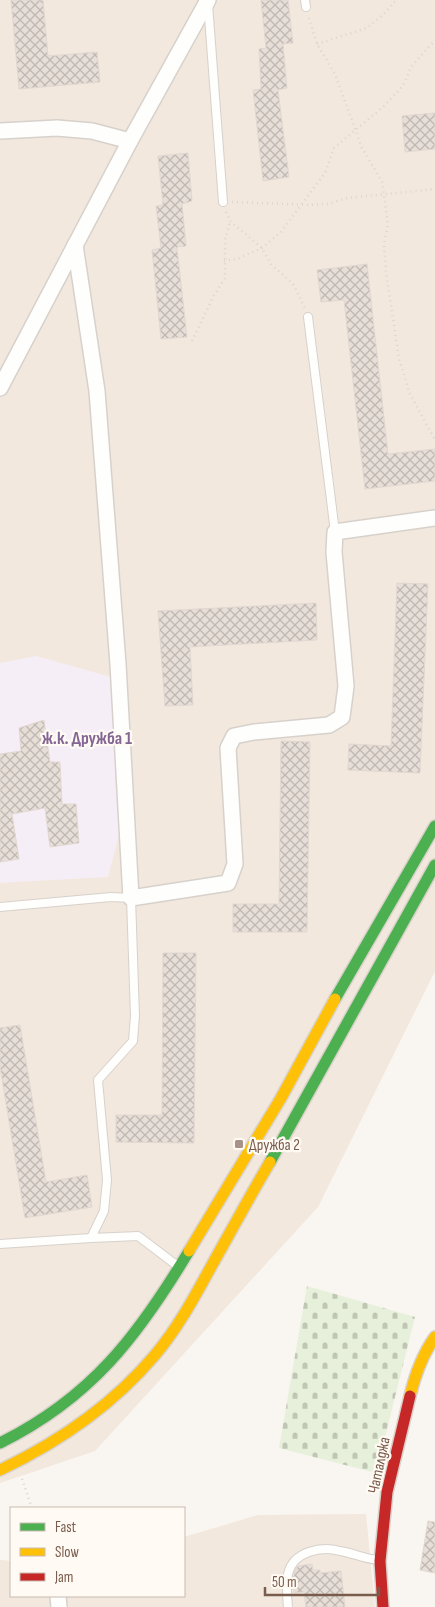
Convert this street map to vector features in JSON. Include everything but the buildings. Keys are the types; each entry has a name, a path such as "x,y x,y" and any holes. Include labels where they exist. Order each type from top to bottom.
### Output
{"street":[{"path":"0,388 130,141 208,0"},
{"path":"0,131 57,128 92,131 130,141"},
{"path":"75,245 97,391 118,664 131,898 228,882 235,864 228,748 234,736 254,732 329,725 342,717 346,686 334,552 335,532 435,518"},
{"path":"0,1444 14,1438 56,1413 94,1380 143,1324 180,1268 281,1098 435,826"},
{"path":"0,1470 40,1451 88,1419 116,1397 173,1332 435,865"},
{"name":"Чаталджа","path":"383,1607 380,1560 388,1492 415,1374 427,1348 435,1337"}],"lane":[{"path":"208,0 223,202"},
{"path":"308,316 335,532"},
{"path":"0,907 111,897 131,898 135,1016 133,1041 98,1080 107,1180 104,1211 91,1238"},
{"path":"0,1244 138,1236 180,1268"},
{"path":"288,1607 287,1578 291,1564 299,1555 320,1548 337,1550 370,1560 380,1560"}],"path":[{"path":"317,44 367,28 384,14 396,0"},
{"path":"305,4 317,44 335,74 362,148 382,182 388,224 384,245 386,272 399,359 410,394 435,440"},
{"path":"224,262 237,259 262,248 281,232 325,173 334,148 383,107 402,86 411,67 435,40"},
{"path":"308,316 293,284 271,264 262,248 230,221 223,202 302,205 329,204 347,198 435,189"},
{"path":"192,341 213,297 225,278 224,262 230,221"},
{"path":"17,1462 32,1507"}],"shaded area":[{"path":"0,0 435,0 435,971 318,1207 95,1451 0,1483"},
{"path":"36,656 111,677 121,827 108,877 0,883 0,663"},
{"path":"366,1514 375,1607 0,1607 0,1560 10,1561 10,1597 185,1597 185,1537 258,1515"}],"green space":[{"path":"307,1286 415,1317 376,1473 279,1448"}],"traffic: fast":[{"path":"335,999 435,826"},
{"path":"270,1162 435,865"},
{"path":"0,1443 61,1406 110,1362 151,1311 189,1251"}],"traffic: slow":[{"path":"189,1251 281,1098 335,999"},
{"path":"0,1470 64,1435 84,1421 121,1391 155,1355 186,1312 270,1162"},
{"path":"410,1396 420,1365 435,1337"}],"traffic: jam":[{"path":"383,1607 380,1561 387,1492 410,1396"}],"place":[{"name":"Дружба 2","path":"239,1144"}],"district":[{"name":"ж.к. Дружба 1","path":"87,738"}]}
